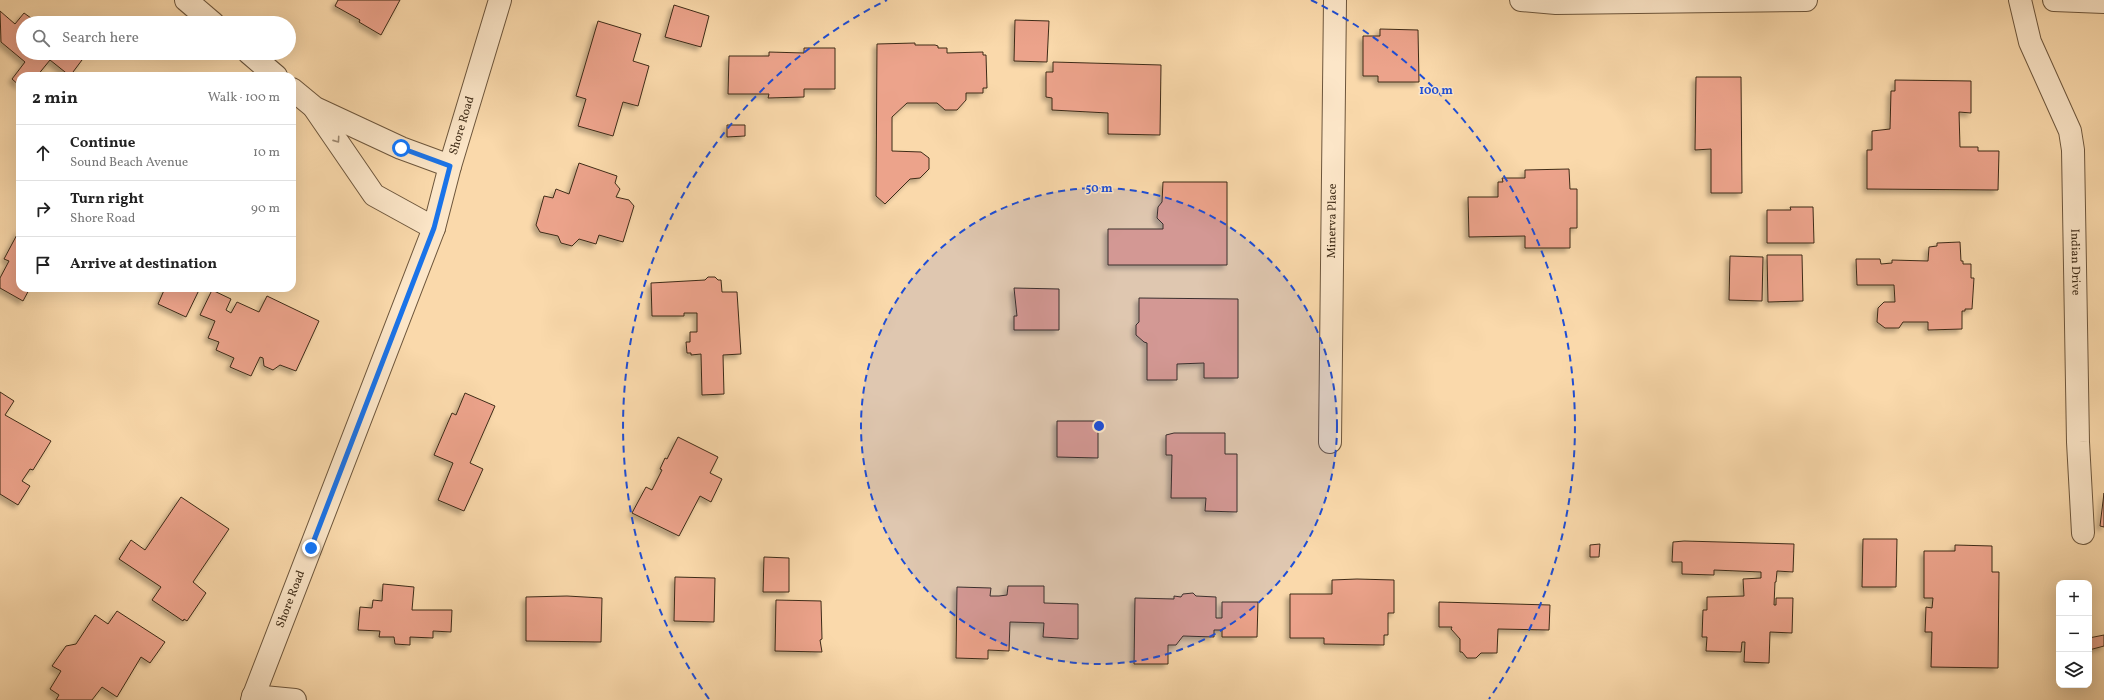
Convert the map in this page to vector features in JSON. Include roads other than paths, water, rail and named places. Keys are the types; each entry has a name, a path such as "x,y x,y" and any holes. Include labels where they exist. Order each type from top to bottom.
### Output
{"street":[{"path":"186,0 205,16"},
{"name":"Shore Road","path":"252,698 434,228 450,166 500,0"},
{"name":"Minerva Place","path":"1330,442 1335,0"},
{"path":"1521,0 1556,3 1806,0"},
{"name":"Indian Drive","path":"2020,0 2030,42 2070,131 2074,150 2078,442 2083,534"},
{"path":"2054,0 2104,2"},
{"path":"257,60 271,72"},
{"path":"296,92 315,108 401,148 450,166"},
{"path":"315,108 374,194 434,228"},
{"path":"252,698 295,700"}]}
